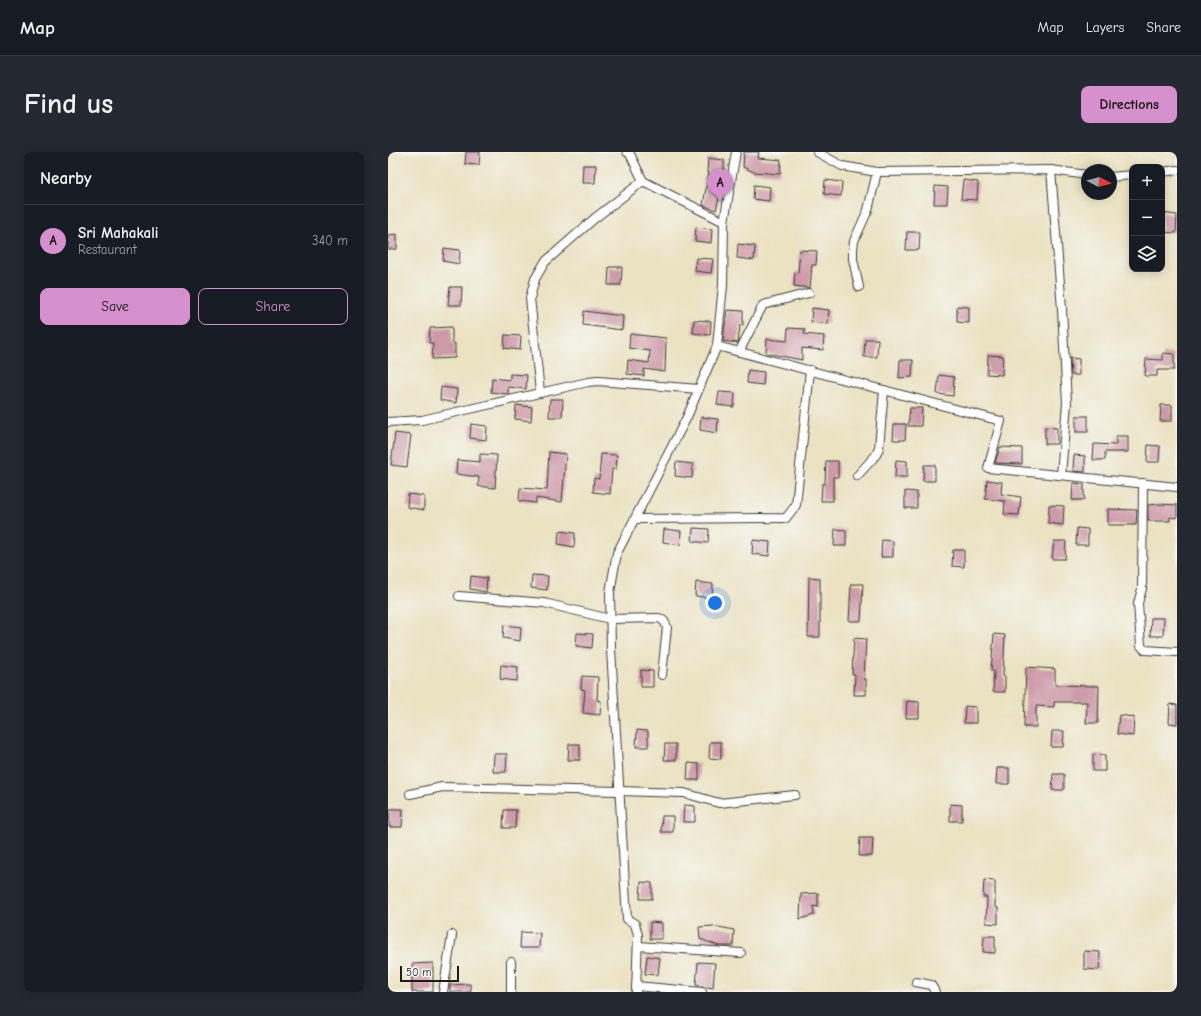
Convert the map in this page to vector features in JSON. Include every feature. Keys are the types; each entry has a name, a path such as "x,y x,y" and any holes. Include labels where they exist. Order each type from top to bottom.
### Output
{"street":[{"path":"627,152 630,154 643,181 724,222"},
{"path":"702,992 636,989 638,935 635,924 628,919 619,791 610,619 610,592 617,553 687,417 717,346 723,285 724,222 736,152"},
{"path":"817,152 842,166 876,172 1051,170 1081,173"},
{"path":"1051,170 1062,309 1067,403 1061,475"},
{"path":"1165,172 1177,170"},
{"path":"859,287 853,259 854,241 868,210 876,172"},
{"path":"1117,176 1129,175"},
{"path":"540,392 530,298 535,279 545,262 595,218 643,181"},
{"path":"739,352 764,305 809,293"},
{"path":"717,346 1001,421 988,468 1177,487"},
{"path":"635,519 786,518 790,515 796,506 810,370"},
{"path":"388,422 422,420 540,392 598,381 699,389"},
{"path":"857,476 876,455 879,448 884,390"},
{"path":"1143,483 1142,589 1138,603 1141,646 1145,650 1177,652"},
{"path":"459,596 544,603 610,619 659,618 664,621 667,627 662,675"},
{"path":"410,794 442,787 619,791 684,793 719,803 796,794"},
{"path":"443,992 452,935"},
{"path":"638,946 742,954"},
{"path":"511,962 511,992"},
{"path":"916,982 931,985 935,992"}],"building":[{"path":"466,152 480,152 479,165 465,164"},
{"path":"744,152 759,152 758,158 781,160 780,174 754,172 743,167"},
{"path":"708,158 724,160 724,178 716,210 703,205 709,172 707,172"},
{"path":"583,165 596,165 595,183 582,183"},
{"path":"825,180 842,182 841,196 824,194"},
{"path":"963,180 978,182 977,200 961,199"},
{"path":"754,185 770,187 769,201 753,199"},
{"path":"935,186 948,187 947,204 934,204"},
{"path":"1165,213 1177,215 1176,233 1165,232"},
{"path":"696,227 712,229 711,243 695,241"},
{"path":"907,232 920,232 919,250 906,250"},
{"path":"397,234 397,249 388,249 388,235"},
{"path":"738,244 755,246 754,260 737,258"},
{"path":"444,248 460,250 459,264 443,261"},
{"path":"800,250 817,251 816,265 812,265 810,288 794,286 795,272 798,273"},
{"path":"696,258 713,259 711,273 695,271"},
{"path":"609,267 622,267 621,285 608,285"},
{"path":"450,287 462,287 461,305 448,305"},
{"path":"957,306 969,307 969,323 957,322"},
{"path":"812,308 829,310 828,324 811,322"},
{"path":"727,310 743,311 743,325 740,325 738,343 723,341"},
{"path":"584,311 623,316 622,330 583,325"},
{"path":"694,320 711,321 710,335 693,333"},
{"path":"452,327 452,343 455,343 455,358 432,359 433,343 429,343 430,328"},
{"path":"788,328 805,329 804,334 824,336 823,350 802,348 802,360 766,353 767,339 787,341"},
{"path":"630,334 666,338 665,372 644,369 644,376 627,374 628,360 649,363 650,351 629,348"},
{"path":"505,335 521,336 520,350 504,348"},
{"path":"865,339 878,339 877,357 864,357"},
{"path":"1163,353 1174,354 1174,370 1157,370 1157,376 1145,376 1146,359 1163,360"},
{"path":"988,355 1003,356 1002,375 987,374"},
{"path":"1070,358 1079,359 1079,375 1071,375"},
{"path":"900,360 913,360 912,377 899,378"},
{"path":"748,370 764,372 763,385 747,383"},
{"path":"510,374 527,375 526,389 508,387 508,394 491,392 492,378 510,380"},
{"path":"939,375 954,377 953,396 937,394"},
{"path":"441,387 457,389 456,403 440,400"},
{"path":"719,392 735,393 734,407 717,405"},
{"path":"550,399 563,399 562,417 549,417"},
{"path":"516,405 532,407 531,421 515,419"},
{"path":"1161,405 1172,405 1172,421 1160,421"},
{"path":"910,408 922,408 921,426 908,426"},
{"path":"1076,416 1088,416 1088,432 1076,432"},
{"path":"701,417 718,419 717,433 700,430"},
{"path":"471,424 487,426 486,440 470,438"},
{"path":"894,424 906,424 905,440 893,440"},
{"path":"1045,427 1057,428 1057,444 1045,444"},
{"path":"395,433 411,435 407,467 391,465"},
{"path":"1116,436 1128,436 1128,452 1105,452 1105,460 1093,460 1094,444 1116,445"},
{"path":"1148,445 1160,446 1159,462 1147,462"},
{"path":"1000,447 1022,448 1022,464 995,463"},
{"path":"549,452 566,454 562,502 536,498 536,503 519,501 520,488 547,490"},
{"path":"480,454 497,455 495,488 478,486 479,477 456,474 457,460 480,462"},
{"path":"601,454 617,455 616,469 612,469 610,494 593,492 594,478 599,479"},
{"path":"1074,455 1085,456 1085,472 1073,471"},
{"path":"896,460 907,461 907,477 895,477"},
{"path":"826,461 838,461 838,477 833,477 833,501 821,501 822,484 825,484"},
{"path":"676,462 693,464 692,478 675,476"},
{"path":"924,465 935,465 935,481 923,481"},
{"path":"987,480 1002,482 1001,494 1021,497 1019,515 1004,514 1005,501 985,499"},
{"path":"1073,483 1084,484 1084,500 1072,500"},
{"path":"905,491 917,492 917,508 905,508"},
{"path":"408,494 424,496 424,510 407,507"},
{"path":"1049,505 1064,506 1063,525 1048,523"},
{"path":"1148,505 1177,505 1177,518 1170,517 1170,521 1148,521"},
{"path":"1108,509 1137,510 1136,525 1108,525"},
{"path":"693,528 709,529 708,543 692,541"},
{"path":"1077,528 1088,529 1088,545 1076,545"},
{"path":"664,529 681,531 680,545 663,542"},
{"path":"835,529 846,530 846,546 834,546"},
{"path":"559,531 575,533 574,547 558,544"},
{"path":"753,540 770,542 769,556 752,554"},
{"path":"882,540 893,541 893,557 881,557"},
{"path":"1054,541 1066,541 1065,559 1052,559"},
{"path":"953,550 964,550 964,567 952,566"},
{"path":"532,575 548,576 547,590 531,588"},
{"path":"471,576 487,578 486,592 470,589"},
{"path":"809,577 820,578 820,637 808,637"},
{"path":"696,582 713,584 712,598 695,596"},
{"path":"851,584 863,584 861,621 849,621"},
{"path":"1151,618 1164,618 1163,636 1150,636"},
{"path":"504,625 521,627 520,641 503,638"},
{"path":"577,633 593,634 592,648 576,646"},
{"path":"994,634 1005,635 1003,676 1005,676 1005,692 993,692 994,671 991,671"},
{"path":"854,638 866,639 864,679 866,679 866,695 854,695 855,674 852,674"},
{"path":"501,665 518,667 517,681 500,679"},
{"path":"1026,667 1055,669 1055,685 1099,686 1098,723 1086,723 1087,702 1054,702 1054,707 1036,706 1036,727 1024,727"},
{"path":"641,670 653,671 653,687 641,687"},
{"path":"582,676 598,677 597,700 601,701 600,715 583,713 585,690 581,689"},
{"path":"907,701 919,702 919,718 906,718"},
{"path":"1170,704 1177,705 1177,724 1169,723"},
{"path":"965,706 976,707 976,723 964,723"},
{"path":"1119,715 1134,717 1133,736 1117,734"},
{"path":"637,730 648,731 648,747 636,747"},
{"path":"1052,731 1064,731 1063,747 1051,747"},
{"path":"710,742 721,742 721,759 709,758"},
{"path":"569,744 580,744 580,760 568,760"},
{"path":"665,744 676,744 676,760 664,760"},
{"path":"494,754 507,754 506,772 493,772"},
{"path":"1093,754 1105,755 1105,771 1093,771"},
{"path":"688,763 699,764 699,780 687,780"},
{"path":"997,768 1009,768 1009,784 996,784"},
{"path":"1053,774 1064,774 1064,790 1052,790"},
{"path":"950,804 962,805 962,821 950,821"},
{"path":"684,805 695,806 695,822 683,822"},
{"path":"390,809 403,809 402,827 389,827"},
{"path":"504,810 516,810 515,828 503,828"},
{"path":"662,816 673,816 673,832 661,832"},
{"path":"860,838 873,838 872,856 859,856"},
{"path":"984,880 995,881 995,907 998,908 998,924 986,923 987,897 983,897"},
{"path":"641,882 652,883 652,899 640,899"},
{"path":"818,893 818,907 813,906 814,915 800,919 801,894"},
{"path":"650,922 662,923 662,939 650,939"},
{"path":"713,926 734,930 733,946 719,946 700,939 699,927"},
{"path":"521,932 540,933 539,948 520,948"},
{"path":"984,936 995,936 995,953 983,952"},
{"path":"1084,951 1100,952 1099,970 1084,969"},
{"path":"647,956 660,958 658,975 645,974"},
{"path":"698,962 715,963 713,988 696,985"},
{"path":"433,963 433,992 412,992 412,964"},
{"path":"470,984 471,992 450,992 450,985"}],"place":[{"name":"Sri Mahakali","path":"720,202"}]}
